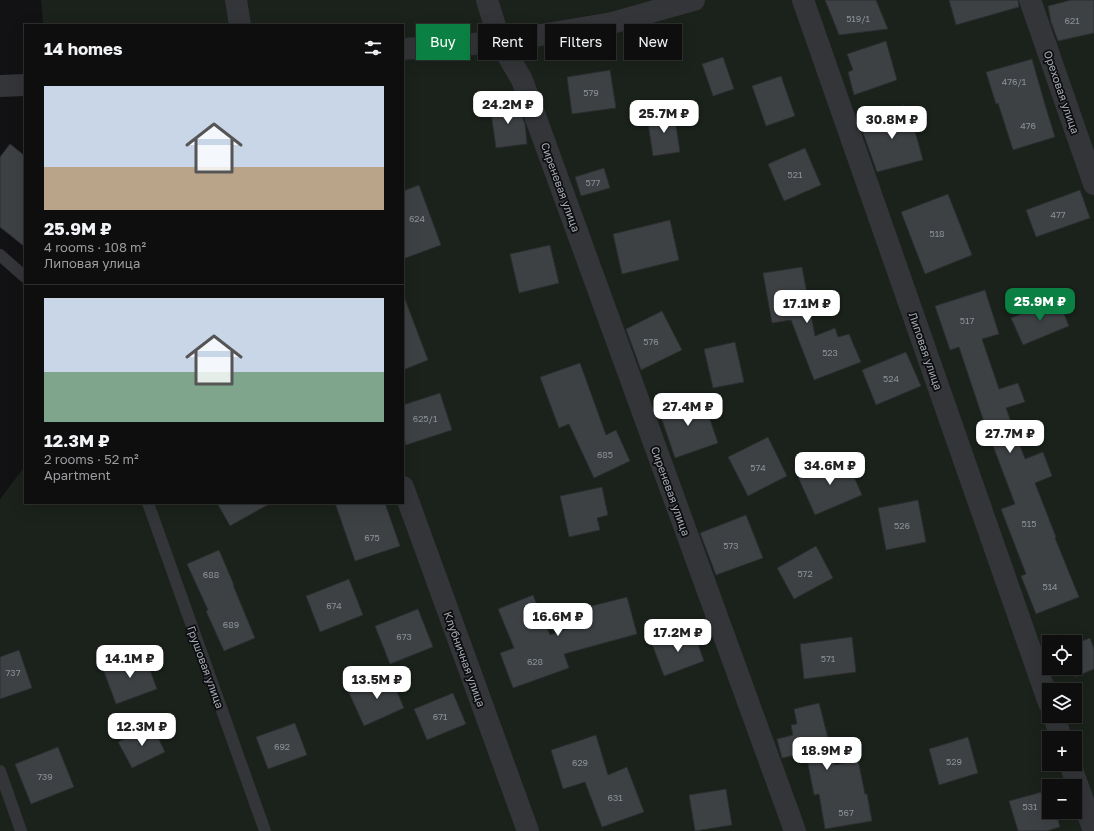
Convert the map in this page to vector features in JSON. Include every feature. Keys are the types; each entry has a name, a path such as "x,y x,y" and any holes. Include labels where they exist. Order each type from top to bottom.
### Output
{"street":[{"path":"236,0 240,24"},
{"name":"Сиреневая улица","path":"487,0 494,24"},
{"path":"537,36 612,23 694,0"},
{"name":"Липовая улица","path":"803,0 1042,683"},
{"name":"Ореховая улица","path":"1030,0 1094,184"},
{"path":"404,49 478,44"},
{"name":"Сиреневая улица","path":"510,60 522,80 795,831"},
{"path":"0,86 24,84"},
{"name":"Клубничная улица","path":"404,490 528,831"},
{"path":"1073,771 1094,831"}],"lane":[{"path":"0,255 24,276"},
{"name":"Грушовая улица","path":"148,504 265,831"},
{"path":"0,771 21,831"}],"shaded area":[{"path":"41,0 1094,0 1094,831 0,831 0,499 24,467 24,504 404,504 404,24 43,24"}],"building":[{"path":"825,0 876,0 888,29 839,35"},
{"path":"949,0 1018,0 1019,7 956,25"},
{"path":"1071,0 1094,0 1094,33 1058,41 1051,22 1048,6"},
{"path":"886,41 897,80 854,95 848,72 853,70 847,54"},
{"path":"723,57 734,89 713,96 702,64"},
{"path":"1032,59 1055,137 1013,150 986,72"},
{"path":"610,70 616,108 572,114 567,77"},
{"path":"781,76 795,116 766,126 752,86"},
{"path":"517,102 525,124 527,144 496,148 490,105"},
{"path":"904,105 908,118 911,117 923,160 877,172 862,130 862,124"},
{"path":"674,112 680,152 653,156 647,116"},
{"path":"10,144 24,155 24,246 0,227 0,157"},
{"path":"805,148 821,185 784,201 768,164"},
{"path":"604,168 610,188 581,196 575,177"},
{"path":"419,185 441,245 404,259 404,191"},
{"path":"1080,190 1090,218 1036,237 1026,210"},
{"path":"948,194 972,255 925,274 901,212"},
{"path":"670,220 679,260 622,274 613,234"},
{"path":"550,245 559,283 519,293 510,254"},
{"path":"802,267 815,336 835,328 838,337 849,334 861,362 814,380 791,320 772,323 763,273"},
{"path":"985,290 999,334 982,339 999,389 1018,383 1025,402 1006,408 1025,459 1043,452 1052,476 1035,483 1079,597 1036,614 1021,576 1026,574 1001,509 1015,504 984,422 959,347 950,350 935,306"},
{"path":"404,299 405,299 428,360 404,370"},
{"path":"1058,299 1069,326 1023,345 1011,318"},
{"path":"662,311 682,350 641,370 626,329"},
{"path":"735,342 744,382 713,388 704,349"},
{"path":"906,352 921,386 876,405 862,370"},
{"path":"580,363 606,435 616,430 630,461 594,478 569,424 559,428 540,377"},
{"path":"440,393 452,430 406,445 404,438 404,405"},
{"path":"702,396 718,443 675,458 659,411"},
{"path":"768,437 787,476 748,496 728,457"},
{"path":"845,456 862,495 815,515 798,477"},
{"path":"602,487 608,515 597,518 600,530 569,537 560,496"},
{"path":"918,500 926,542 886,550 878,508"},
{"path":"218,504 269,504 230,526"},
{"path":"335,504 385,504 400,546 355,561"},
{"path":"746,515 763,558 716,575 700,533"},
{"path":"816,546 833,578 794,599 777,568"},
{"path":"219,550 255,638 224,651 206,611 208,610 187,564"},
{"path":"349,579 363,615 320,632 306,596"},
{"path":"533,595 550,635 584,623 580,609 627,597 637,634 564,654 569,668 513,688 500,653 514,648 498,609"},
{"path":"418,609 433,647 390,664 375,626"},
{"path":"693,630 704,661 664,676 652,644"},
{"path":"852,637 856,672 804,679 800,644"},
{"path":"1090,638 1094,649 1094,669 1082,674 1082,641"},
{"path":"19,650 32,688 0,699 0,657"},
{"path":"144,654 157,689 116,704 103,669"},
{"path":"390,675 404,708 364,726 349,693"},
{"path":"453,693 466,724 427,740 414,709"},
{"path":"819,703 835,765 858,760 872,821 825,829 819,794 814,795 807,759 798,761 796,755 782,758 777,739 793,735 791,725 797,724 794,709"},
{"path":"295,723 307,755 268,769 256,737"},
{"path":"152,725 165,752 132,768 118,742"},
{"path":"596,735 608,775 627,767 644,812 602,827 585,782 563,789 551,750"},
{"path":"968,737 978,773 939,785 929,749"},
{"path":"58,747 74,787 31,804 15,764"},
{"path":"726,789 732,825 695,831 689,795"},
{"path":"1042,792 1042,819 1058,819 1060,827 1047,831 1018,831 1009,801"}]}
